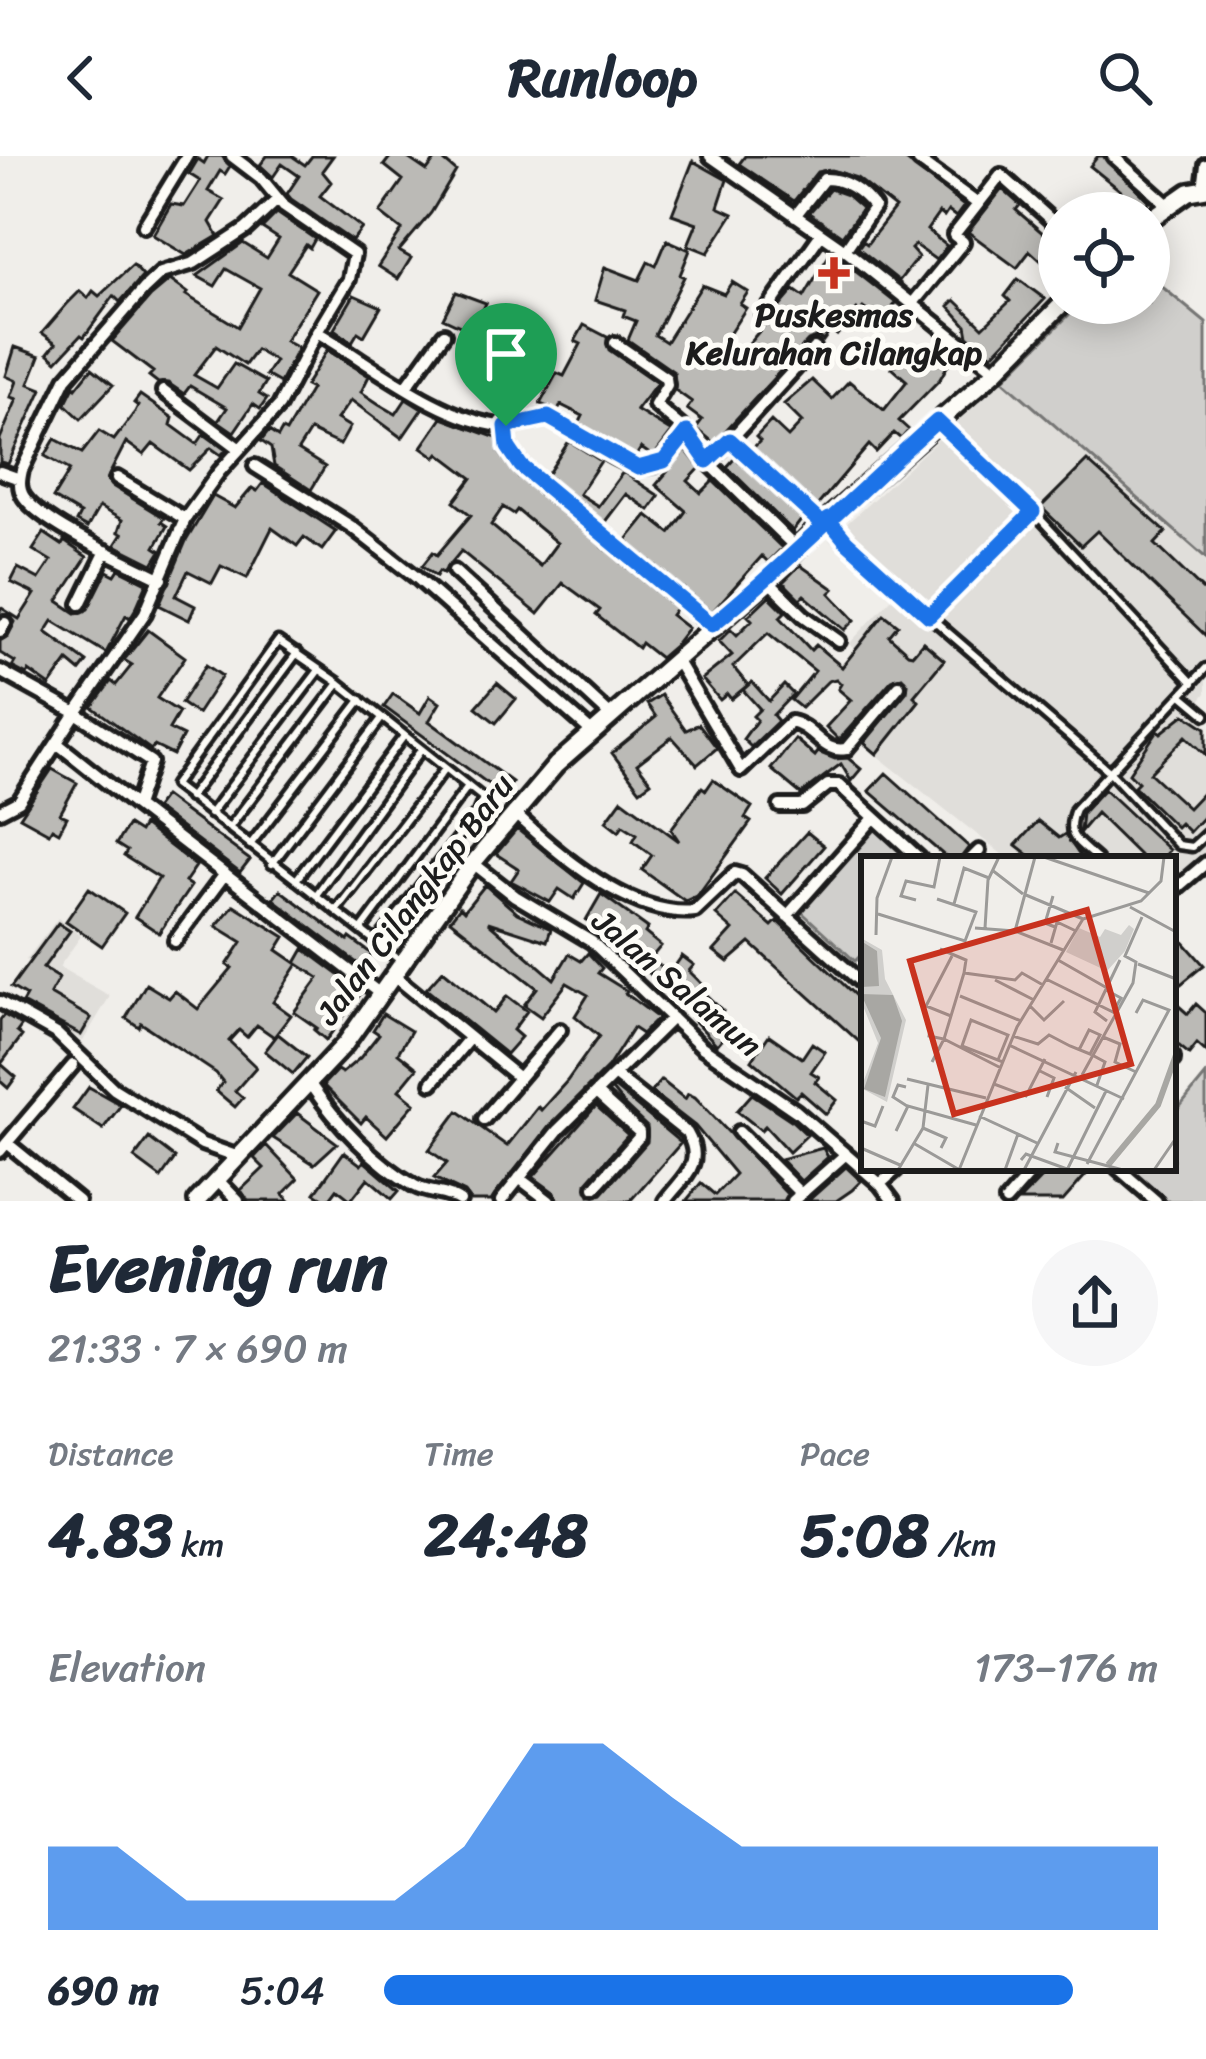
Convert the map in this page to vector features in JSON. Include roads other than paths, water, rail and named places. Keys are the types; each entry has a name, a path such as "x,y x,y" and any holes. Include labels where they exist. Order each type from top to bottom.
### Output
{"street":[{"path":"144,226 187,156"},
{"path":"0,812 19,801 145,613 185,519 279,406 349,279 354,254 277,200 261,178 232,156"},
{"path":"1113,156 1154,192"},
{"path":"716,157 844,250 995,371"},
{"path":"918,158 978,203"},
{"path":"1170,203 1204,189 1206,165"},
{"path":"913,303 963,242 954,236 1001,175 1038,208"},
{"path":"795,217 824,179 838,178 874,207 844,250"},
{"path":"162,579 48,518 25,498 20,479 66,379 144,289 161,273 197,261 245,230 277,200"},
{"path":"762,316 820,234"},
{"name":"Jalan Cilangkap Baru","path":"197,1201 345,1044 473,863 556,765 767,580 1042,324"},
{"path":"317,332 454,411 506,426 548,417 638,468 664,461 687,432"},
{"path":"406,387 444,334"},
{"path":"615,343 666,378 668,385 655,405 687,432 707,461 797,550"},
{"path":"707,461 814,348"},
{"path":"163,391 240,449"},
{"path":"506,426 508,447 521,466 712,625"},
{"path":"730,440 825,522"},
{"path":"255,466 352,527 416,577 593,733"},
{"path":"0,472 20,479"},
{"path":"118,478 185,519"},
{"path":"80,604 106,551"},
{"path":"454,572 611,716"},
{"path":"767,580 804,616 839,640"},
{"path":"675,658 741,770 791,722 802,724 829,749 845,749 899,686"},
{"path":"0,671 151,762 136,806"},
{"path":"58,743 225,874 391,977 517,1080"},
{"path":"781,806 802,806 834,783 917,856"},
{"path":"513,812 595,876 641,903 695,911 735,873 742,875 861,978"},
{"path":"787,916 874,818"},
{"name":"Jalan Salamun","path":"473,863 515,896 592,942 702,1047 796,1111 861,1167"},
{"path":"1176,888 1206,863"},
{"path":"176,941 225,874"},
{"path":"391,977 517,1080"},
{"path":"0,1002 57,1034 114,1089 202,1144 236,1156"},
{"path":"501,1201 558,1130 672,1018"},
{"path":"484,1119 560,1030"},
{"path":"431,1083 467,1041"},
{"path":"74,1065 4,1147 78,1201"},
{"path":"614,1075 687,1133 694,1145 697,1155 692,1166 665,1201"},
{"path":"310,1084 374,1156 418,1188 444,1192 460,1201"},
{"path":"596,1093 639,1132 596,1187"},
{"path":"739,1132 797,1198 846,1154"},
{"name":"Jalan Salamun","path":"865,1171 893,1201"},
{"path":"880,1184 895,1171"},
{"path":"1006,1201 1032,1171"},
{"path":"1121,1171 1156,1201"},
{"path":"216,1178 238,1201"},
{"path":"519,1178 549,1201"}],"lane":[{"path":"937,421 1033,512 1193,683"},
{"path":"929,616 1033,512"},
{"path":"825,522 1108,770 1178,845 1192,847 1206,834"},
{"path":"376,940 483,802 481,794 282,640 275,643 175,782 176,788 376,940 391,977"},
{"path":"188,798 297,653"},
{"path":"1093,856 1071,835 1075,809 1206,668"},
{"path":"209,814 320,670"},
{"path":"228,829 338,682"},
{"path":"1182,694 1206,715"},
{"path":"249,845 361,700"},
{"path":"272,864 382,718"},
{"path":"296,880 404,736"},
{"path":"316,895 421,750"},
{"path":"337,910 445,769"},
{"path":"362,929 468,786"}],"place":[{"name":"Puskesmas Kelurahan Cilangkap","path":"834,273"}]}
